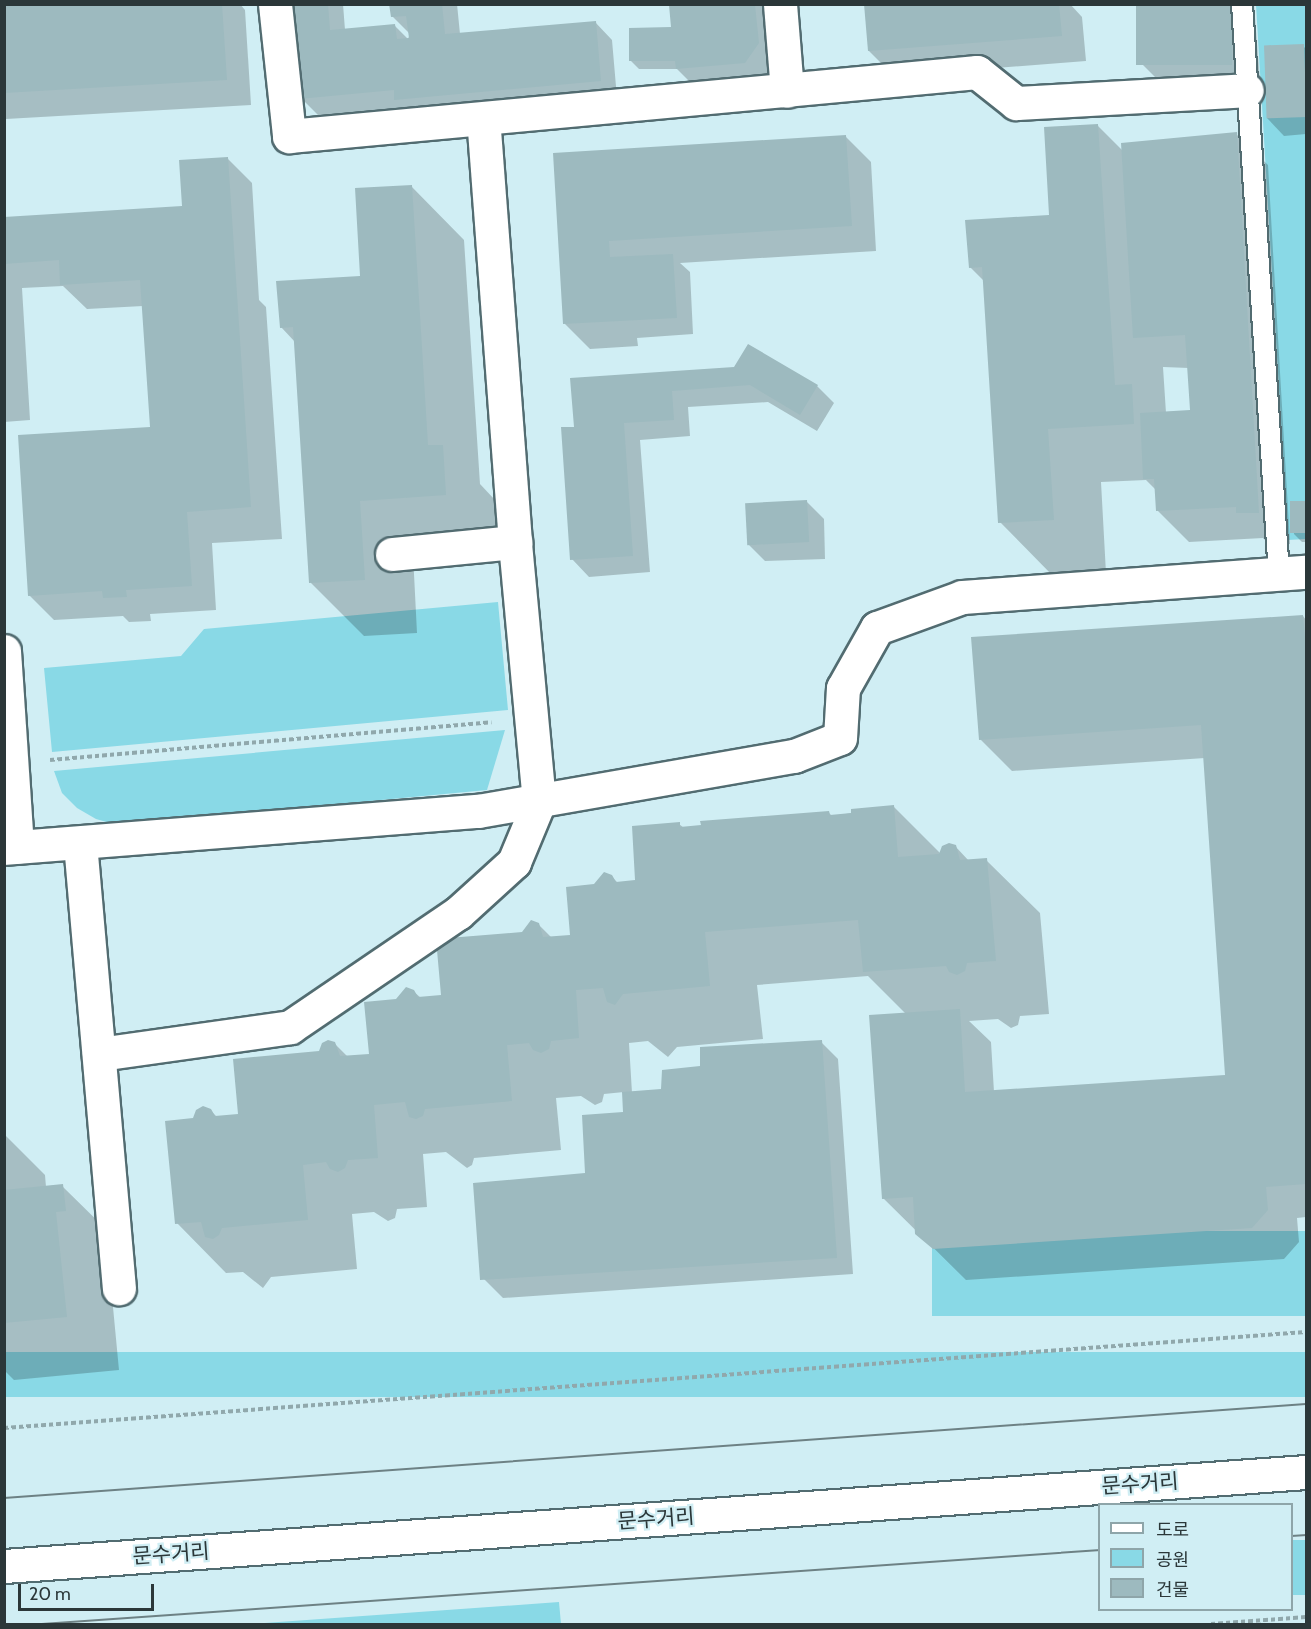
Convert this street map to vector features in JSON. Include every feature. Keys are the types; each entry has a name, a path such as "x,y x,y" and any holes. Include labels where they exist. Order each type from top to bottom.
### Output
{"street":[{"path":"275,4 289,136 483,120 977,72 1016,103 1247,90"},
{"path":"780,4 787,91"},
{"path":"99,1054 290,1027 458,913 514,861 539,802 515,542 483,120"},
{"path":"392,554 515,542"},
{"path":"4,651 12,764 11,847 80,843 478,811 794,756 840,738 843,688 877,628 962,597 1293,573"},
{"path":"80,843 119,1288"},
{"name":"문수거리","path":"4,1566 1306,1472"}],"lane":[{"path":"1242,4 1247,90 1293,573"}],"path":[{"path":"12,764 530,718"},
{"path":"4,1428 1306,1332"},
{"path":"1211,1624 1306,1617"}],"green space":[{"path":"1256,5 1306,5 1306,539 1288,540"},
{"path":"498,602 508,710 52,752 44,668 181,656 204,629"},
{"path":"505,730 487,790 117,825 96,819 77,808 62,793 54,771"},
{"path":"932,1231 1306,1231 1306,1316 932,1316"},
{"path":"4,1352 1306,1352 1306,1397 4,1397"},
{"path":"1293,1540 1306,1540 1306,1595 1293,1595"},
{"path":"559,1602 561,1624 252,1624"}],"building":[{"path":"4,4 222,4 227,80 4,93"},
{"path":"291,4 328,4 330,30 395,24 397,39 409,38 406,16 391,17 389,4 442,4 445,34 596,21 601,81 394,100 394,90 299,99"},
{"path":"864,4 1059,4 1062,36 868,51"},
{"path":"1136,4 1232,4 1232,65 1136,65"},
{"path":"669,5 755,5 759,43 745,63 676,69 675,61 629,61 629,28 671,27"},
{"path":"1304,44 1306,117 1267,118 1264,45"},
{"path":"1098,124 1115,385 1132,384 1134,424 1048,429 1054,520 998,523 982,267 969,268 965,220 1049,215 1044,127"},
{"path":"1237,132 1259,513 1236,513 1236,507 1156,511 1154,479 1143,479 1140,413 1190,410 1185,335 1133,338 1121,143"},
{"path":"846,135 852,226 609,241 610,257 673,254 677,318 563,324 553,153"},
{"path":"228,157 251,507 187,512 192,586 126,590 127,597 103,598 102,591 28,596 18,435 150,427 140,280 60,285 59,260 4,264 4,217 182,206 179,160"},
{"path":"412,185 428,445 443,445 446,495 360,501 365,580 309,583 293,327 280,328 276,281 360,276 355,188"},
{"path":"748,344 818,385 800,415 750,385 672,391 674,420 624,423 633,556 570,560 561,427 574,427 570,378 734,367"},
{"path":"807,500 809,542 747,545 745,503"},
{"path":"1290,501 1306,501 1306,533 1290,533"},
{"path":"1303,615 1306,649 1306,1184 1266,1187 1268,1210 1252,1228 933,1249 915,1234 913,1197 882,1199 869,1015 960,1009 965,1092 1225,1075 1201,725 979,740 971,637"},
{"path":"894,805 898,857 939,854 942,846 949,843 956,845 960,860 987,858 996,961 967,963 965,971 957,975 949,972 946,966 863,972 858,920 705,932 710,986 623,994 615,1005 607,1002 603,988 576,990 579,1038 551,1041 549,1049 541,1053 533,1050 529,1043 507,1045 512,1101 425,1109 423,1116 416,1119 409,1117 405,1102 374,1105 378,1158 348,1160 345,1168 338,1172 330,1169 326,1162 303,1165 308,1220 222,1228 219,1235 213,1239 205,1237 201,1222 175,1224 165,1121 193,1118 196,1110 203,1106 211,1109 215,1116 238,1114 233,1059 319,1051 322,1043 328,1040 335,1042 340,1056 369,1054 364,1002 396,999 406,987 414,990 418,997 441,995 436,939 522,932 531,920 539,923 543,937 570,935 566,887 594,884 604,872 612,875 616,882 635,880 632,826 680,822 680,827 701,825 700,821 829,811 830,815 851,813 851,809"},
{"path":"822,1040 837,1258 480,1280 473,1183 585,1173 582,1115 623,1112 622,1092 661,1089 662,1070 700,1066 700,1047"},
{"path":"63,1184 66,1211 56,1212 67,1317 4,1323 4,1190"}],"tram line":[{"path":"4,1498 1306,1404"},
{"path":"1293,1536 1306,1535"},
{"path":"42,1624 1098,1550"}]}
